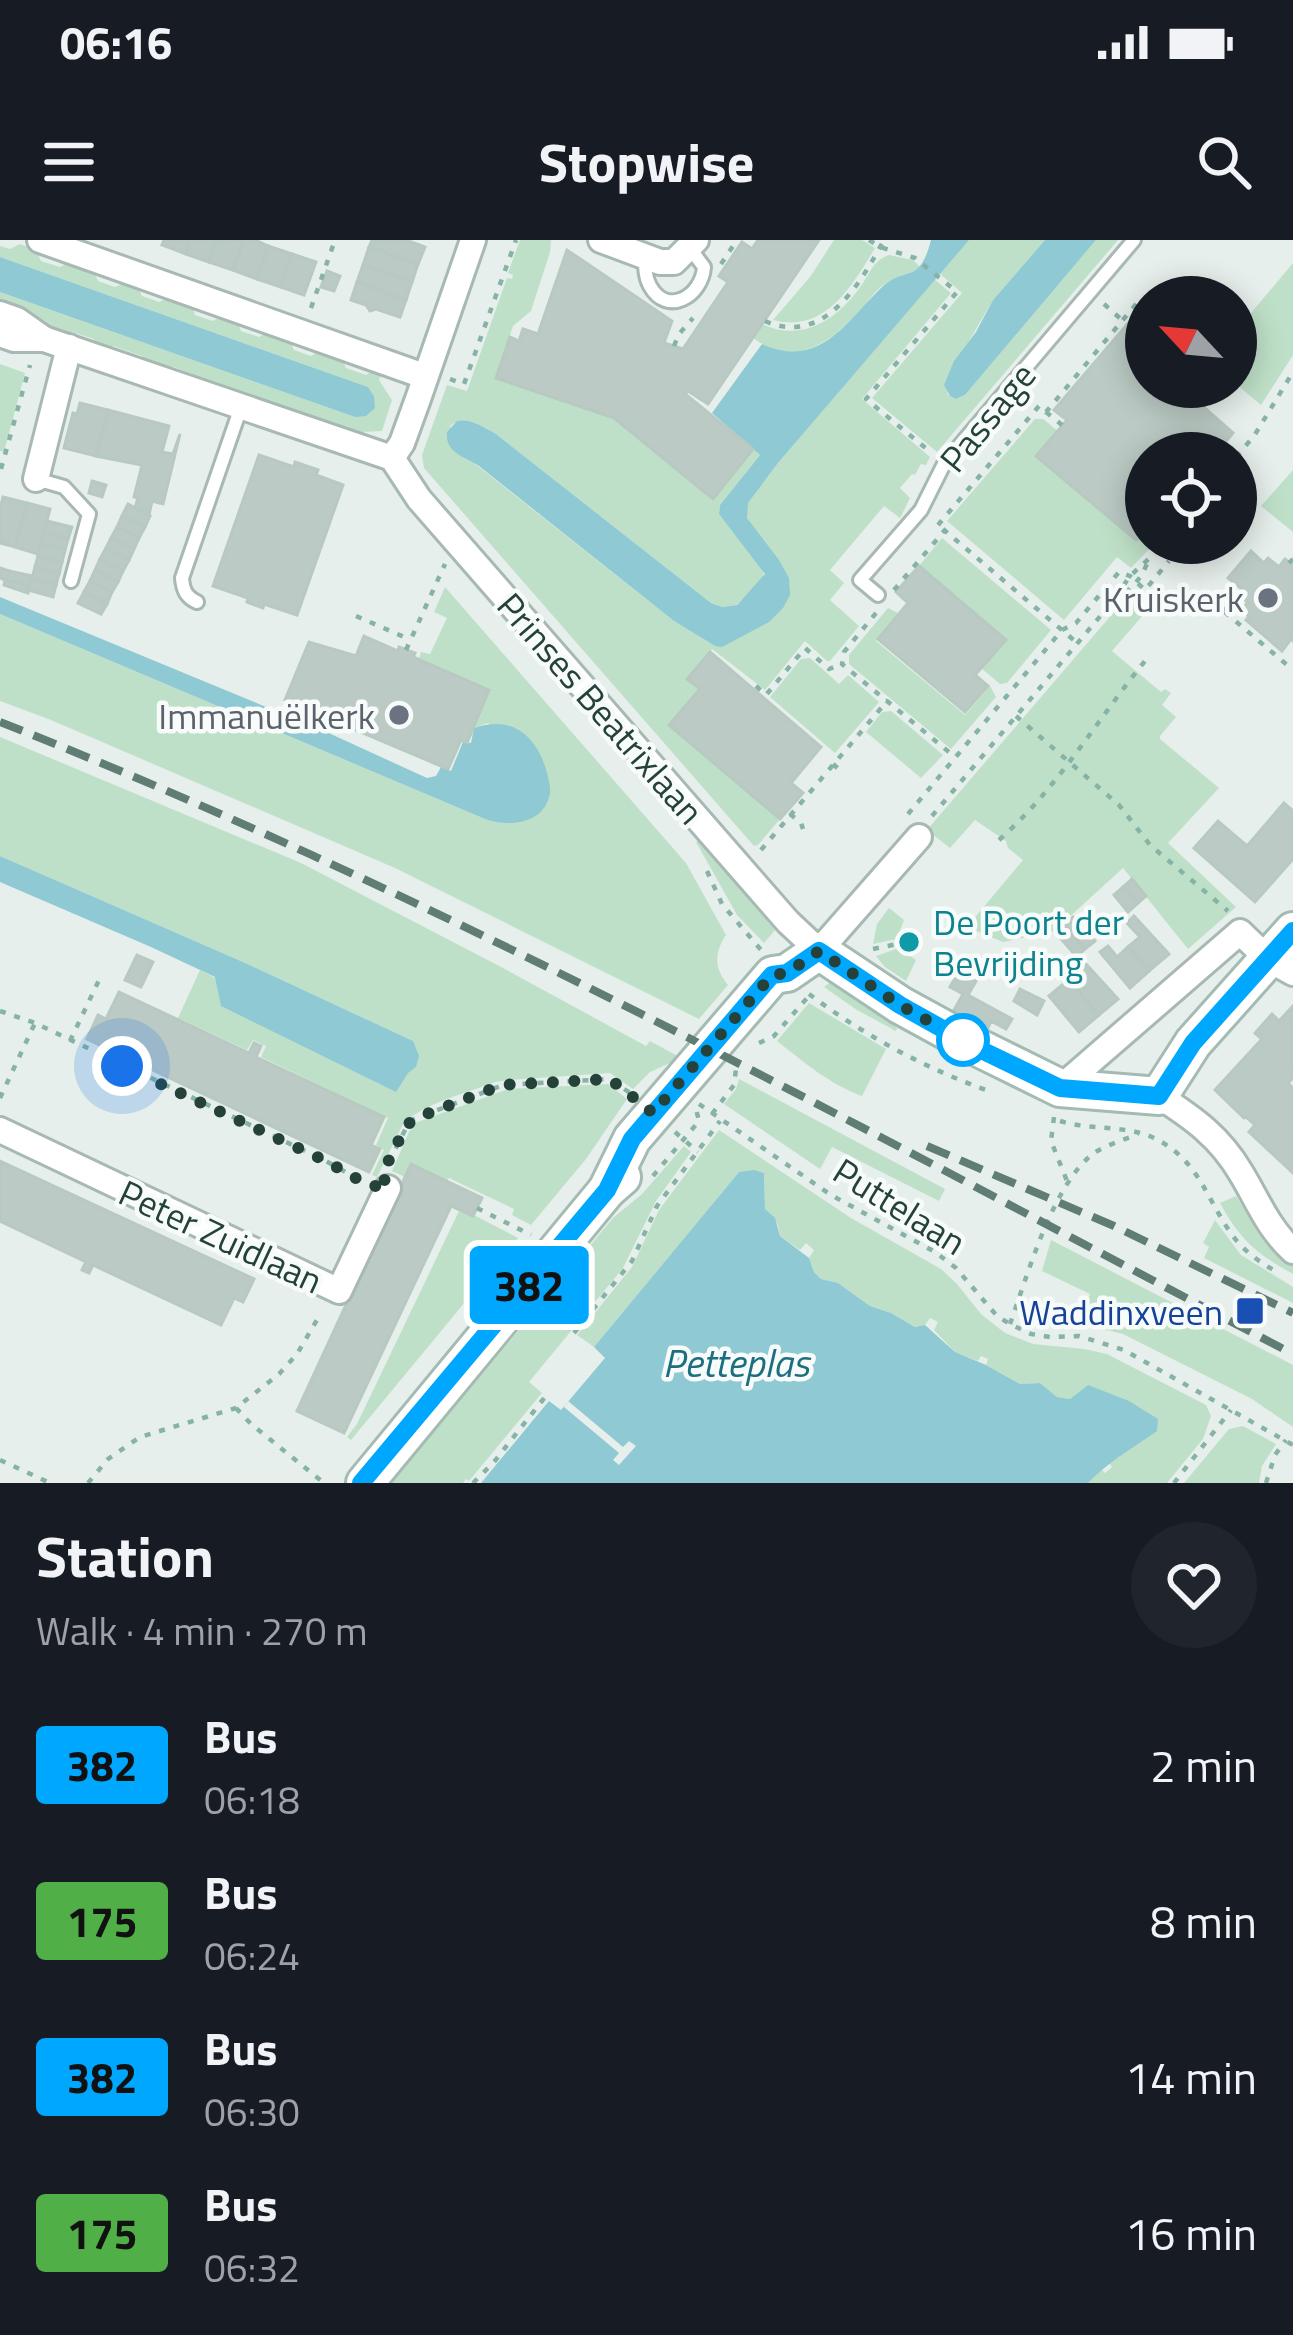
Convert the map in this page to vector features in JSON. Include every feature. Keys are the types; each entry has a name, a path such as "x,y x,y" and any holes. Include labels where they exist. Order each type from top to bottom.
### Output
{"street":[{"path":"40,240 425,373"},
{"path":"0,334 38,347 69,347 392,458 402,442 473,240"},
{"path":"601,240 660,262 674,262 692,244"},
{"path":"0,314 17,320 38,347"},
{"path":"36,478 69,347"},
{"name":"Prinses Beatrixlaan","path":"392,458 449,534 788,922 825,957"},
{"path":"661,1120 708,1111 789,989 825,957 910,829"},
{"path":"1159,1096 1193,1043 1281,966 1293,931"},
{"path":"1057,1103 1240,932 1281,966"},
{"path":"825,957 1057,1103 1159,1096 1204,1125 1240,1170 1266,1220 1293,1251"},
{"path":"364,1481 607,1190 632,1139 661,1120 772,975 798,984"},
{"name":"Peter Zuidlaan","path":"0,1130 339,1292 388,1188"}],"lane":[{"name":"Passage","path":"878,595 860,580 921,510 944,464 1134,240"},
{"path":"645,257 646,275 655,293 675,301 696,291 703,280 704,267 692,244"},
{"path":"197,602 183,589 182,578 241,407"},
{"path":"36,478 64,487 89,514 71,581"}],"path":[{"path":"302,332 334,240"},
{"path":"425,373 464,384 516,240"},
{"path":"868,240 916,257 957,292 866,399 944,464"},
{"path":"765,321 801,327 833,312 861,279 884,240"},
{"path":"1046,412 1125,317"},
{"path":"1,470 38,347"},
{"path":"1256,432 1293,373"},
{"path":"1062,425 1039,406 938,524 1078,643"},
{"path":"842,664 844,652 945,530"},
{"path":"406,650 445,564"},
{"path":"910,829 924,825 1144,564"},
{"path":"1113,601 1129,592 1147,564"},
{"path":"910,829 955,757 1062,630 1076,623 1119,572 1145,590 1166,564"},
{"path":"1190,609 1206,596 1293,670"},
{"path":"1224,611 1230,604 1243,616 1246,613"},
{"path":"356,616 411,640"},
{"path":"756,686 766,695 805,648 829,669 842,664"},
{"path":"1284,662 1293,651"},
{"path":"999,840 1070,761 1145,661"},
{"path":"842,664 955,757"},
{"path":"756,856 888,700"},
{"path":"1016,716 1119,806 1150,845 1228,911 1240,932"},
{"path":"833,764 844,773"},
{"path":"790,814 803,830"},
{"path":"757,1044 774,1036 798,984 825,957 897,944"},
{"path":"70,1041 100,978"},
{"path":"798,984 837,1014 910,1054 1002,1095"},
{"path":"0,1010 324,1160 368,1185 388,1188"},
{"path":"0,1098 35,1023"},
{"path":"574,1333 632,1261 657,1207 698,1151 708,1111 734,1085 738,1064"},
{"path":"388,1188 382,1174 406,1126 502,1085 610,1079 698,1151"},
{"path":"1057,1103 1064,1123 1143,1132 1178,1153 1195,1170 1230,1233 1246,1251 1286,1277"},
{"path":"1057,1103 1051,1141 1068,1182"},
{"name":"Puttelaan","path":"708,1111 831,1195 935,1252 1010,1324"},
{"path":"1143,1132 1094,1154 1068,1182 1040,1241 1010,1324 1031,1334 1079,1336 1124,1351 1293,1445"},
{"path":"477,1208 536,1239"},
{"path":"88,1483 108,1459 140,1437 236,1408 297,1354 318,1316 339,1292"},
{"path":"473,1483 545,1397"},
{"path":"236,1408 324,1483"},
{"path":"1174,1483 1231,1410"},
{"path":"1266,1483 1275,1455 1286,1440"},
{"path":"0,1460 32,1479 50,1483"}],"green space":[{"path":"520,240 551,240 550,252 531,311 513,326 496,378 614,418 712,498 753,449 760,455 720,505 719,514 764,570 763,579 736,605 711,603 496,434 467,421 450,426 469,459 674,621 715,646 783,608 747,518 747,504 934,279 951,293 862,399 930,457 900,488 910,498 900,518 884,506 830,570 844,583 830,600 859,626 830,661 805,641 765,690 712,649 688,678 700,689 670,725 780,819 758,845 754,846 424,468 422,455 447,385 467,391 507,278 512,279 508,273"},
{"path":"834,240 862,240 875,248 846,291 822,313 808,320 773,320 810,277"},
{"path":"967,240 1045,240 993,300 945,382 948,395 956,399 965,395 1096,240 1118,240 937,452 872,398 962,293 939,273"},
{"path":"20,244 36,250 41,261 60,267 69,262 93,270 98,281 115,287 126,282 138,286 142,296 159,302 170,297 192,304 195,315 213,321 224,315 237,320 241,331 259,337 270,331 289,338 294,350 311,356 323,349 341,356 346,368 366,375 376,368 382,370 379,380 392,400 382,431 362,432 359,441 197,384 192,374 174,367 163,372 147,367 142,356 113,346 109,354 99,350 94,339 72,332 62,337 0,307 0,292 355,417 374,396 368,387 0,257 0,246 10,249"},
{"path":"889,255 913,260 920,267 882,286 824,342 784,351 753,338 762,324 792,331 820,324 843,307 876,263"},
{"path":"1293,263 1293,355 1261,405 1257,402 1257,306"},
{"path":"0,364 25,373 4,452 0,451"},
{"path":"1035,419 1043,419 1058,431 1037,455 1125,530 1125,563 1117,557 1064,620 947,521"},
{"path":"1293,470 1293,532 1261,506"},
{"path":"942,538 1051,630 1007,683 1000,684 981,668 1005,639 919,566"},
{"path":"445,587 686,863 726,935 717,960 728,985 699,1019 395,868 0,701 0,614 485,819 519,821 547,802 488,723 474,728 490,689 419,659 421,652 430,654 447,618 434,612"},
{"path":"1132,591 1150,607 1112,651 1161,692 1171,693 1162,705 1176,717 1160,739 1219,788 1168,843 1236,907 1188,949 1123,868 1054,931 1003,942 967,927 1023,860 1006,841 975,820 950,848 927,830"},
{"path":"888,608 898,613 876,641 965,715 990,686 996,697 951,749 849,664 849,655"},
{"path":"810,658 839,684 848,675 879,702 835,753 770,697 801,659"},
{"path":"891,711 943,755 921,778 866,732 882,712"},
{"path":"0,737 301,863 646,1046 650,1041 681,1058 650,1072 633,1089 610,1073 495,1082 446,1099 403,1124 377,1177 372,1175 384,1150 376,1145 388,1118 261,1057 266,1046 253,1040 247,1050 178,1018 200,970 413,1041 0,856"},
{"path":"699,840 775,930 764,943 737,915"},
{"path":"889,908 904,920 897,939 873,944 877,924"},
{"path":"899,948 916,960 906,981 876,956"},
{"path":"832,981 849,988 896,1031 824,987"},
{"path":"809,1003 886,1049 862,1096 828,1079 777,1041"},
{"path":"739,1079 945,1189 939,1201 832,1147 820,1169 724,1104"},
{"path":"608,1084 627,1099 586,1159 531,1225 512,1215 514,1209 449,1178 446,1181 412,1164 405,1177 392,1171 415,1123 508,1089"},
{"path":"719,1130 851,1218 941,1269 1005,1333 1033,1344 1107,1354 1206,1405 1211,1416 1203,1439 1167,1483 1088,1483 1101,1469 1105,1473 1112,1467 1108,1462 1120,1457 1088,1385 1070,1399 1057,1397 1040,1383 1020,1384 986,1365 988,1359 981,1356 978,1361 955,1352 934,1330 938,1322 930,1318 915,1327 870,1306 838,1283 821,1279 809,1258 814,1250 806,1243 800,1250 780,1236 765,1209 764,1173 739,1172 594,1347 577,1335 632,1267 659,1210"},
{"path":"684,1146 691,1152 656,1201 623,1268 529,1382 542,1393 469,1481 391,1483 613,1218 642,1194"},
{"path":"1236,1196 1263,1238 1293,1264 1293,1274 1259,1253 1235,1227 1220,1203"},
{"path":"459,1211 518,1238 351,1440 347,1437"},
{"path":"1215,1220 1241,1255 1293,1287 1293,1303 1204,1258 1209,1247 1203,1243"},
{"path":"1051,1240 1293,1365 1293,1427 1252,1399 1123,1334 1079,1323 1090,1294 1042,1271"},
{"path":"1243,1426 1276,1444 1262,1466 1259,1483 1184,1483 1229,1429"}],"water":[{"path":"931,240 969,240 748,503 747,518 779,560 789,578 790,595 769,622 722,647 674,621 449,445 447,432 457,421 472,422 496,434 711,603 737,605 765,574 719,514 720,505 760,455 712,413 762,344 800,351 829,339 880,289 916,270"},
{"path":"1045,240 1096,240 965,395 950,396 944,385 954,361 993,300"},
{"path":"0,257 368,387 375,408 366,416 355,417 0,292"},
{"path":"0,597 427,778 436,776 441,767 451,771 463,742 471,743 474,728 510,726 535,746 549,783 549,797 539,813 522,822 485,819 0,614"},
{"path":"0,856 413,1041 419,1056 416,1067 396,1092 221,1006 215,977 0,882"},
{"name":"Petteplas","path":"739,1172 764,1173 765,1209 775,1218 780,1236 809,1258 821,1279 838,1283 870,1306 915,1327 925,1325 955,1352 1020,1384 1040,1383 1057,1397 1070,1399 1088,1385 1129,1401 1158,1419 1157,1431 1088,1483 481,1483 549,1401 561,1410 605,1358 594,1347"}],"pier":[{"path":"568,1401 623,1447 629,1441 636,1446 619,1465 613,1460 619,1453 564,1407"}],"building":[{"path":"164,240 190,240 186,254 162,245"},
{"path":"190,240 217,240 209,262 186,254"},
{"path":"217,240 244,240 233,270 209,262"},
{"path":"244,240 268,246 257,279 233,270"},
{"path":"372,240 406,240 425,247 418,264 369,247"},
{"path":"758,240 819,240 708,404 688,391 685,394 753,449 713,499 614,418 496,378 510,337 519,341 523,329 538,334 567,250 672,321 664,343 683,349 728,282 719,276 742,242 752,249"},
{"path":"268,246 292,254 281,287 257,279"},
{"path":"369,247 418,264 412,282 363,265"},
{"path":"292,254 316,262 304,295 281,287"},
{"path":"363,265 412,282 406,300 357,282"},
{"path":"327,271 340,276 334,291 321,287"},
{"path":"357,282 406,300 400,317 370,311 351,300"},
{"path":"1125,327 1125,408 1205,408 1232,432 1125,432 1125,531 1036,456 1067,420 1054,410"},
{"path":"80,403 108,410 96,456 64,448"},
{"path":"108,410 169,426 162,452 173,454 180,434 163,504 152,501 149,515 135,508 142,465 96,456"},
{"path":"259,455 318,470 316,475 343,485 297,615 264,604 263,608 213,586"},
{"path":"92,481 106,485 102,497 89,493"},
{"path":"3,497 27,503 15,547 0,543"},
{"path":"27,503 50,509 38,554 15,547"},
{"path":"128,504 150,516 145,527 122,516"},
{"path":"122,516 145,527 139,538 117,527"},
{"path":"47,521 72,527 68,539 44,532"},
{"path":"117,527 139,538 134,549 111,538"},
{"path":"44,532 68,539 65,550 41,544"},
{"path":"111,538 134,549 129,560 106,548"},
{"path":"41,544 65,550 62,562 38,556"},
{"path":"106,548 129,560 123,571 100,559"},
{"path":"38,556 62,562 59,574 35,567"},
{"name":"Kruiskerk","path":"1257,557 1279,567 1285,559 1293,565 1293,641 1282,651 1246,620 1249,616 1242,610 1248,602 1237,594 1242,589 1228,578 1240,564 1257,564"},
{"path":"100,559 123,571 118,582 95,570"},
{"path":"919,566 1006,640 975,675 988,686 965,712 878,639 908,603 896,592"},
{"path":"35,567 59,574 56,585 32,579"},
{"path":"0,568 9,571 7,580 30,586 28,593 4,585"},
{"path":"95,570 118,582 112,592 90,581"},
{"path":"9,571 32,576 30,586 7,580"},
{"path":"32,579 56,585 53,597 28,590"},
{"path":"90,581 112,592 107,604 84,592"},
{"path":"84,592 107,604 101,614 78,603"},
{"name":"Immanuëlkerk","path":"364,636 415,653 413,657 489,690 467,743 461,740 448,769 285,700 309,642 356,656"},
{"path":"710,652 821,747 791,783 803,793 780,819 669,725 700,689 687,679"},
{"path":"1284,803 1293,811 1293,859 1255,902 1194,848 1218,821 1247,846"},
{"path":"1132,879 1146,896 1138,903 1123,887"},
{"path":"1123,887 1138,903 1128,912 1114,895"},
{"path":"1134,916 1169,954 1149,971 1128,947 1140,937 1127,923"},
{"path":"1073,917 1095,941 1085,949 1064,925"},
{"path":"1064,925 1085,949 1077,957 1055,932"},
{"path":"1108,946 1117,957 1128,947 1149,971 1130,988 1100,952"},
{"path":"137,955 153,962 141,987 125,980"},
{"path":"1086,964 1118,999 1099,1015 1068,980"},
{"path":"959,972 976,981 968,995 1012,1019 1006,1029 991,1021 987,1030 953,1012 963,994 950,987"},
{"path":"1068,980 1099,1015 1079,1032 1049,996"},
{"path":"1020,989 1044,1001 1037,1015 1014,1001"},
{"path":"119,992 249,1053 254,1043 261,1046 256,1057 384,1117 371,1145 380,1149 369,1172 87,1039 98,1015 106,1019"},
{"path":"1292,1007 1293,1078 1288,1083 1293,1088 1293,1173 1249,1132 1255,1125 1215,1090 1262,1039 1255,1033 1272,1014 1279,1021"},
{"path":"0,1161 254,1279 243,1302 234,1298 221,1325 93,1265 89,1273 82,1270 86,1262 0,1221"},
{"path":"411,1164 482,1198 473,1216 451,1206 344,1433 297,1411"}],"railway":[{"path":"0,722 331,864 493,941 815,1103 1293,1354"},
{"path":"927,1146 1114,1226 1293,1313"}],"bus line":[{"name":"382","path":"361,1483 607,1190 632,1139 772,975 787,973 819,951 900,1005 1060,1088 1159,1096 1184,1054 1293,931"}],"place":[{"name":"Kruiskerk","path":"1268,598"},
{"name":"Immanuëlkerk","path":"399,715"},
{"name":"De Poort der Bevrijding","path":"909,942"},
{"name":"Waddinxveen","path":"1250,1311"}],"route":[{"path":"122,1066 368,1185 388,1188 382,1174 406,1126 502,1085 610,1079 653,1113 772,975 787,973 819,951 973,1046 963,1040"}]}
